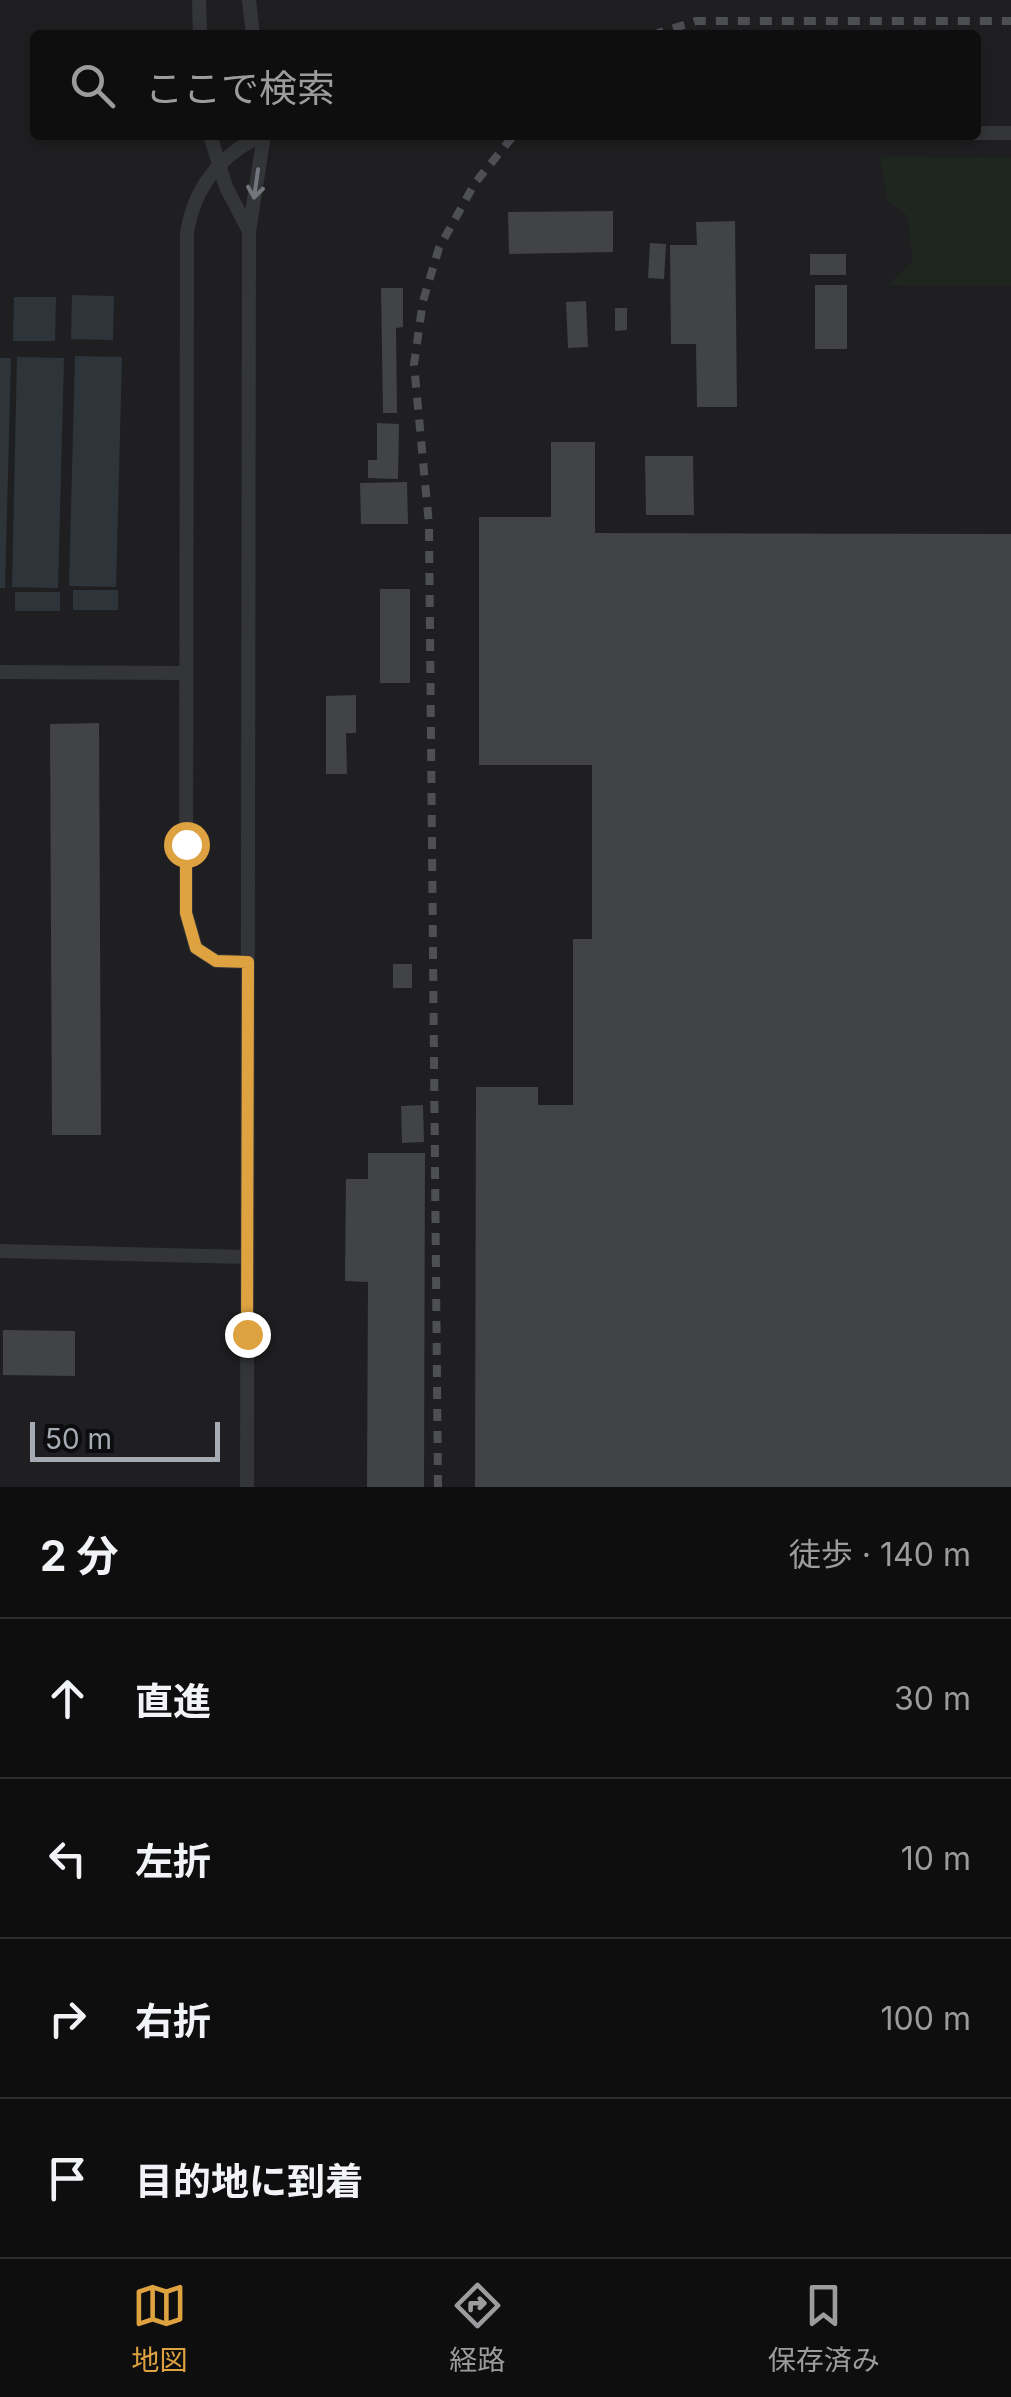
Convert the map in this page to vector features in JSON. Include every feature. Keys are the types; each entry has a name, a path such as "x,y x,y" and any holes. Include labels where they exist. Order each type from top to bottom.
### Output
{"lane":[{"path":"199,0 200,30"},
{"path":"249,0 252,30"},
{"path":"981,133 1011,133"},
{"path":"212,140 226,187 249,232"},
{"path":"248,962 216,961 196,948 186,913 186,232 192,201 219,164 255,140"},
{"path":"247,1487 249,232 262,140"},
{"path":"0,672 186,673"},
{"path":"0,1251 247,1257"}],"shaded area":[{"path":"0,0 1011,0 1011,1487 0,1487"},
{"path":"880,156 1011,158 1011,286 888,285 913,261 907,215 888,201"},
{"path":"72,295 114,296 113,340 71,339"},
{"path":"14,297 56,297 55,341 13,341"},
{"path":"75,356 122,357 116,587 69,586"},
{"path":"17,357 64,358 58,588 12,587"},
{"path":"0,358 11,358 5,588 0,588"},
{"path":"73,590 118,590 118,610 73,610"},
{"path":"15,592 60,592 60,611 15,611"}],"building":[{"path":"613,211 613,252 509,254 508,212"},
{"path":"735,221 737,407 697,407 696,344 671,344 670,245 697,245 696,222"},
{"path":"650,243 666,244 664,279 648,278"},
{"path":"810,254 846,254 846,275 810,275"},
{"path":"815,285 847,285 847,349 815,349"},
{"path":"381,288 403,288 403,327 396,328 397,413 383,413"},
{"path":"586,301 588,347 568,348 566,302"},
{"path":"615,308 627,308 627,330 615,331"},
{"path":"377,423 399,424 398,479 368,478 368,460 377,460"},
{"path":"551,442 595,442 595,533 1011,534 1011,1487 475,1487 476,1087 538,1087 538,1105 573,1105 573,939 592,939 592,765 479,765 479,517 551,517"},
{"path":"645,456 693,456 694,515 646,515"},
{"path":"407,482 408,524 361,524 360,483"},
{"path":"380,589 410,589 410,683 380,683"},
{"path":"356,695 356,733 346,733 347,774 326,774 326,696"},
{"path":"99,723 101,1135 52,1135 50,724"},
{"path":"393,964 412,964 412,988 393,988"},
{"path":"423,1105 424,1142 402,1143 401,1106"},
{"path":"368,1153 425,1153 424,1487 367,1487 368,1282 345,1281 346,1179 368,1179"},
{"path":"3,1330 75,1331 75,1376 3,1375"}],"railway":[{"path":"668,30 696,21 1011,21"},
{"path":"438,1487 429,525 414,364 423,301 439,248 475,183 510,140"}],"route":[{"path":"186,844 186,913 196,948 216,961 248,962 247,1334"}]}
